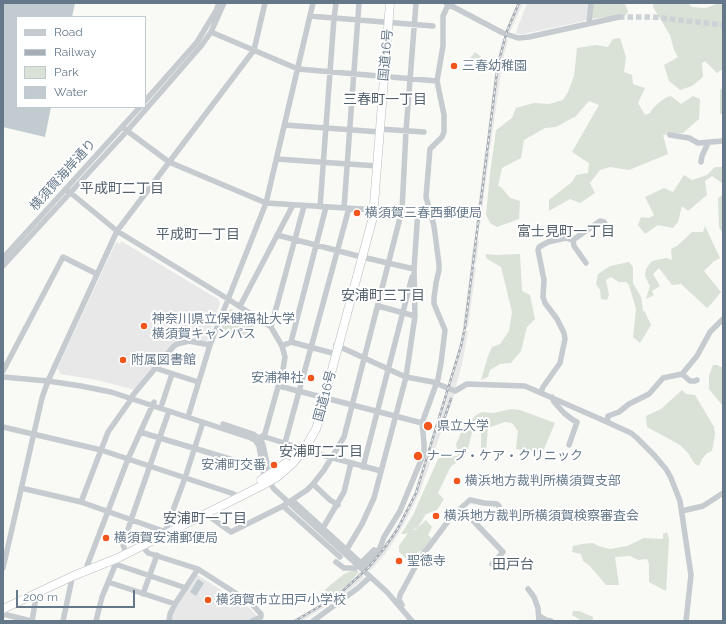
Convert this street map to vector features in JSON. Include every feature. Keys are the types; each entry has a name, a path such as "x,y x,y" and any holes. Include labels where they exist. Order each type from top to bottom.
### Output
{"highway":[{"name":"国道16号","path":"3,603 87,568 206,514 268,478 302,449 323,397 372,210 386,23 385,3"},
{"name":"国道16号","path":"386,23 390,3"},
{"name":"国道16号","path":"87,568 116,561 165,530 268,478"},
{"name":"国道16号","path":"3,609 73,574"}],"street":[{"path":"146,100 197,42 213,17 219,3"},
{"path":"146,105 201,46 211,32 224,3"},
{"path":"3,568 42,398 48,379 117,231 254,50 265,3"},
{"path":"188,415 210,345 266,204 313,3"},
{"path":"291,342 316,245 323,207 326,128 336,3"},
{"path":"285,443 338,251 346,208 349,130 359,3"},
{"path":"206,514 231,532 288,503 312,484 332,458 344,437 402,210 406,131 416,3"},
{"path":"362,569 380,548 400,510 424,453 422,423 440,368 445,330 434,304 439,264 434,226 426,197 430,149 442,137 444,132 442,104 437,81 443,46 444,16 448,3 503,33 518,38 619,17"},
{"path":"589,23 591,3"},
{"path":"310,16 433,26"},
{"path":"211,32 298,70 382,78 437,81"},
{"path":"124,129 139,108"},
{"path":"3,266 68,190 143,108"},
{"path":"285,125 349,130 424,132"},
{"path":"124,129 170,162 266,204 372,210 429,211"},
{"path":"670,135 689,138 698,143 723,141"},
{"path":"701,162 708,143"},
{"path":"277,158 375,165"},
{"path":"68,190 117,231 240,306 271,327 282,346 285,357 284,369 279,386 258,438 260,454 268,478 274,489 338,559 344,568 355,568"},
{"name":"横須賀海岸通り","path":"3,258 68,190"},
{"path":"240,306 293,205"},
{"path":"271,327 304,206"},
{"path":"347,549 362,524 374,498 406,377 415,316 414,269 418,210"},
{"path":"541,392 560,363 565,338 557,319 546,304 543,297 544,280 538,250 539,247 548,242 566,238 573,240 596,227 600,221 604,222 607,227"},
{"path":"277,235 414,269"},
{"path":"573,240 574,246 586,263"},
{"path":"97,274 63,257 3,372 48,379 133,396 153,403 169,411 188,415 258,438 263,445 265,466"},
{"path":"363,467 414,269"},
{"path":"378,306 415,316"},
{"path":"607,422 608,416 619,412 629,404 649,394 663,378 682,374 697,356 710,332 723,319"},
{"path":"81,502 112,425 155,368 177,344 189,341 210,345"},
{"path":"282,346 291,342 311,347 335,349 364,358 406,377 433,382 455,391 465,385 470,384 521,386 541,392 631,433 654,455 671,478 680,501 691,576 686,621"},
{"path":"155,368 198,382"},
{"path":"162,404 172,374"},
{"path":"682,374 690,381 698,380"},
{"path":"3,377 48,379"},
{"path":"279,386 422,423"},
{"path":"552,397 554,402 564,413 577,422 569,445"},
{"path":"153,403 162,404 203,422 258,438 285,443 351,464 381,471"},
{"path":"87,568 128,459 153,403"},
{"path":"125,550 123,545 169,411"},
{"path":"21,488 81,502 131,520 165,530 185,478 203,422"},
{"path":"3,427 101,450 234,494"},
{"path":"140,432 194,449 265,466"},
{"path":"323,528 338,505 344,492 351,464"},
{"path":"312,484 338,505"},
{"path":"682,511 703,506 723,493"},
{"path":"415,621 399,600 420,556 428,548 452,516 470,500 497,504 499,506"},
{"path":"288,503 323,528 361,563 381,544"},
{"path":"288,503 397,602 412,621"},
{"path":"461,508 503,552 492,564"},
{"path":"141,544 148,552 198,569 255,607 261,614 261,617 252,621"},
{"path":"143,594 157,555"},
{"path":"96,621 102,597 116,561 150,576 186,588"},
{"path":"169,621 170,614 175,604 198,569"},
{"path":"63,621 73,574"},
{"path":"313,621 358,588 370,577"},
{"path":"108,582 175,604"},
{"path":"528,589 534,597 538,608 539,618 550,621"},
{"path":"3,614 31,621 37,592"}],"shaded area":[{"path":"517,3 523,3 510,32 506,30"},
{"path":"527,3 589,3 587,19 585,21 523,34 516,34"},
{"path":"503,38 508,40 502,62 497,61"},
{"path":"496,64 502,65 490,150 486,148"},
{"path":"485,150 490,152 480,225 476,225"},
{"path":"474,240 479,241 476,263 471,262"},
{"name":"神奈川県立保健福祉大学 横須賀キャンパス","path":"121,241 218,299 220,303 207,341 204,342 191,339 181,340 171,345 135,390 97,380 60,374 59,370 57,369 116,242 120,244"},
{"path":"471,266 476,267 468,327 463,327"},
{"path":"463,331 468,331 462,364 455,389 448,387"},
{"path":"446,391 455,393 419,494 395,539 386,553 370,571 366,567 391,536 415,492"},
{"path":"360,573 364,578 339,598 302,621 291,621 322,604"},
{"name":"横須賀市立田戸小学校","path":"196,574 251,609 257,616 246,621 171,621 172,613"}],"green space":[{"path":"593,3 624,3 628,12 621,20 607,17 591,19"},
{"path":"653,3 688,3 692,7 706,8 723,3 723,69 717,73 705,61 702,63 703,77 692,86 680,90 669,81 664,65 678,57 674,50 670,35 653,7"},
{"path":"620,38 626,57 624,72 632,75 633,84 645,88 638,103 645,115 650,113 653,108 667,97 671,96 681,104 693,96 700,99 699,119 683,133 663,135 668,154 629,170 610,167 600,170 590,183 595,193 580,203 570,199 549,211 549,200 572,182 576,175 588,173 589,163 572,152 599,105 589,101 576,116 556,127 545,128 524,140 521,158 502,168 498,186 501,187 510,198 520,201 519,219 497,227 490,223 486,215 496,130 512,118 516,108 534,103 549,104 563,100 568,92 574,76 577,48 596,45 608,47 613,39"},
{"path":"475,52 485,60 481,69 469,60"},
{"path":"723,87 723,116 720,113 720,90"},
{"path":"715,167 723,167 723,194 722,183 712,176 705,181 707,195 688,211 682,206 678,222 673,228 658,225 645,234 638,225 641,217 649,218 654,215 645,197 664,188 673,192 684,175 692,180 707,175"},
{"path":"723,195 723,234 719,227 718,198"},
{"path":"705,226 720,258 713,262 704,271 721,292 707,308 681,284 672,285 659,268 653,274 660,286 652,291 654,295 646,299 650,286 645,276 646,269 652,261 666,258 672,260 671,249 677,246 692,232 703,232"},
{"path":"486,254 520,254 522,291 530,295 535,319 527,327 521,351 511,363 500,364 490,370 488,377 481,380 492,347 500,344 509,331 512,312 501,267 486,258"},
{"path":"629,262 633,267 633,283 641,297 643,311 645,312 651,325 640,343 633,337 636,309 629,285 626,282 619,282 611,277 606,280 609,295 607,300 601,299 600,290 596,284 598,274 610,266"},
{"path":"232,309 255,324 250,339 221,329 227,312"},
{"path":"713,365 723,368 723,406 709,389 709,376"},
{"path":"682,390 686,394 695,395 714,427 715,434 712,451 707,453 699,466 695,464 688,453 680,445 647,427 646,416 661,409"},
{"path":"511,409 520,410 555,423 544,449 537,452 516,449 518,431 512,423 505,422 488,428 486,451 481,450 481,430 474,425 464,458 451,466 438,493 444,499 437,510 426,514 418,527 413,530 415,530 426,520 432,527 428,535 432,539 424,550 418,552 410,562 399,552 399,546 408,533 401,534 413,515 438,459 444,456 458,456 456,444 461,433 476,415 482,412 494,413"},
{"path":"667,532 669,540 666,591 649,582 649,564 647,559 638,560 630,556 615,557 619,585 606,585 589,565 583,561 581,554 572,552 573,546 582,544 593,543 610,549 627,546 644,538 663,539 663,534"},
{"path":"356,569 359,572 348,584 321,604 325,590 328,587 344,574"},
{"path":"573,611 579,611 593,617 593,619 592,621 582,621 572,615"}],"water":[{"path":"3,3 75,3 72,16 16,16 16,108 51,108 45,137 3,127"},
{"path":"198,579 204,583 196,596 190,592"}],"tunnel":[{"path":"619,17 653,17 723,25"}],"railway":[{"path":"295,621 337,596 368,568 397,530 416,493 461,346 465,327 498,64 507,31 519,3"},
{"path":"441,428 451,399"}],"place":[{"name":"三春幼稚園","path":"454,66"},
{"name":"横須賀三春西郵便局","path":"357,213"},
{"name":"神奈川県立保健福祉大学 横須賀キャンパス","path":"144,326"},
{"name":"附属図書館","path":"123,360"},
{"name":"安浦神社","path":"311,378"},
{"name":"県立大学","path":"428,426"},
{"name":"ナープ・ケア・クリニック","path":"418,456"},
{"name":"安浦町交番","path":"274,465"},
{"name":"横浜地方裁判所横須賀支部","path":"457,481"},
{"name":"横浜地方裁判所横須賀検察審査会","path":"436,516"},
{"name":"横須賀安浦郵便局","path":"106,538"},
{"name":"聖徳寺","path":"399,561"},
{"name":"横須賀市立田戸小学校","path":"208,600"}],"district":[{"name":"三春町一丁目","path":"385,100"},
{"name":"平成町二丁目","path":"122,189"},
{"name":"富士見町一丁目","path":"566,232"},
{"name":"平成町一丁目","path":"198,235"},
{"name":"安浦町三丁目","path":"383,296"},
{"name":"安浦町二丁目","path":"321,452"},
{"name":"安浦町一丁目","path":"205,519"},
{"name":"田戸台","path":"513,565"}]}
